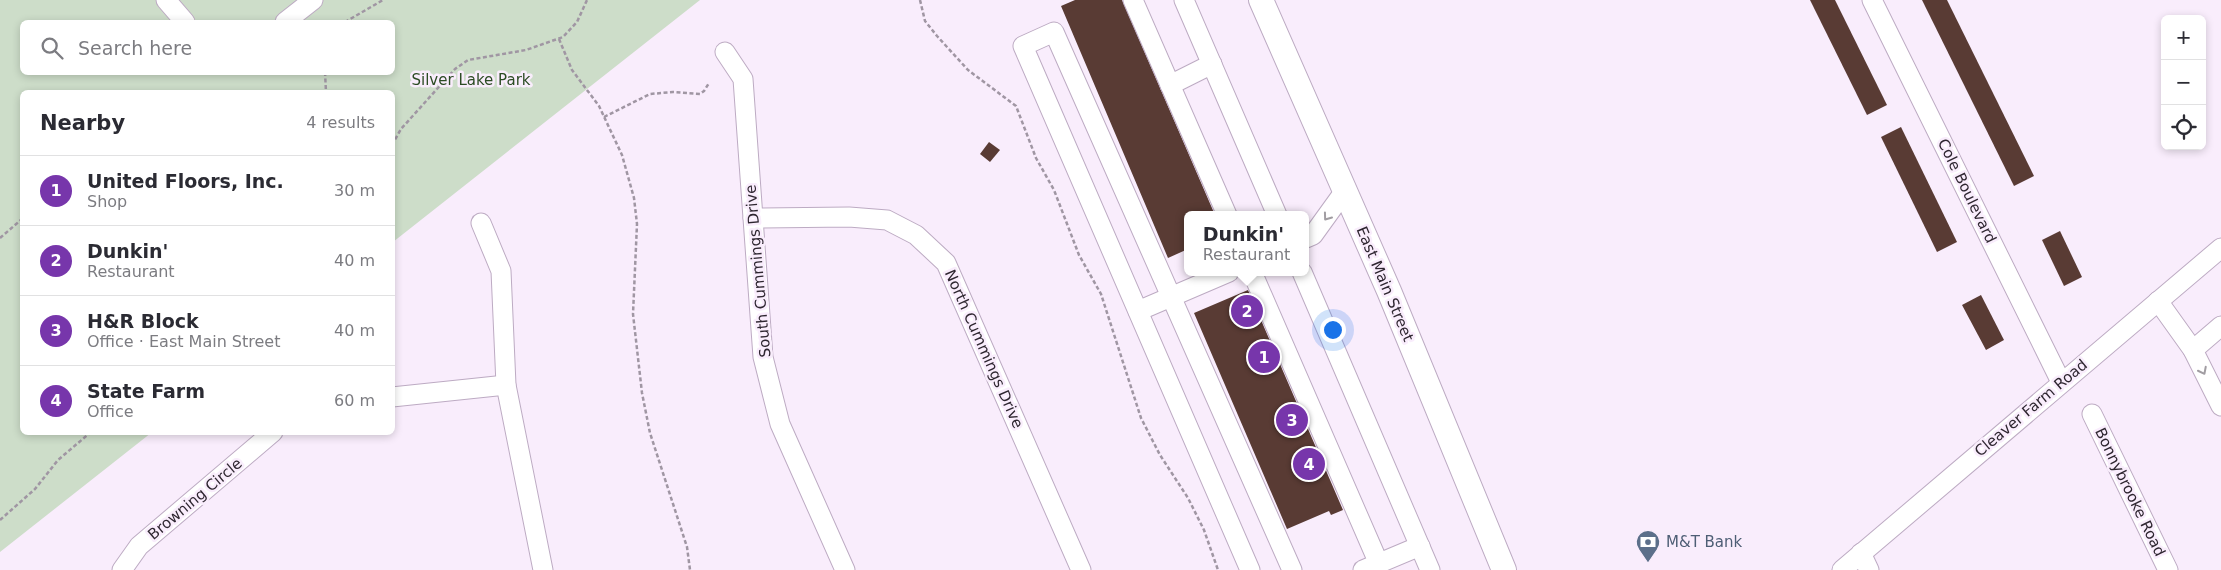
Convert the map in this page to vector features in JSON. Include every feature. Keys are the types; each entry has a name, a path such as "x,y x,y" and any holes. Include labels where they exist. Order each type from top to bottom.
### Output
{"main road":[{"name":"East Main Street","path":"1261,0 1389,291 1504,570"}],"street":[{"path":"166,0 183,20"},
{"path":"287,20 313,0"},
{"path":"1133,0 1225,211"},
{"path":"1184,0 1275,211"},
{"name":"Cole Boulevard","path":"1872,0 2061,382"},
{"path":"1250,570 1022,46 1054,32 1292,570"},
{"name":"South Cummings Drive","path":"725,52 743,79 763,357 780,424 845,570"},
{"path":"1170,85 1212,64"},
{"path":"1309,237 1313,235 1344,192"},
{"name":"North Cummings Drive","path":"754,218 849,217 887,220 916,235 946,263 1081,570"},
{"path":"482,223 501,271 506,385 543,570"},
{"name":"Cleaver Farm Road","path":"1842,570 1865,562 2061,382 2221,248"},
{"path":"1138,311 1220,276"},
{"path":"1254,276 1371,567 1420,546"},
{"path":"1304,276 1430,570"},
{"path":"2158,301 2192,350 2221,406"},
{"path":"2192,350 2221,326"},
{"path":"395,397 506,385"},
{"name":"Bonnybrooke Road","path":"2092,414 2168,570"},
{"name":"Browning Circle","path":"122,570 139,546 270,435"}],"path":[{"path":"348,20 383,0"},
{"path":"395,140 401,129 455,68 468,60 526,50 558,39 577,22 587,0"},
{"path":"920,0 925,21 968,70 994,91 1011,100 1016,106 1036,158 1054,190 1079,255 1101,294 1141,418 1160,455 1188,498 1204,530 1218,570"},
{"path":"558,39 572,70 599,106 604,116 622,155 634,198 637,224 634,314 642,393 650,433 686,547 690,570"},
{"path":"324,75 326,90"},
{"path":"604,116 650,94 673,92 700,94 710,83"},
{"path":"0,238 20,221"},
{"path":"0,520 36,489 58,460 87,435"}],"green space":[{"name":"Silver Lake Park","path":"0,0 700,0 395,240 395,90 20,90 20,435 148,435 0,552"}],"building":[{"path":"1075,0 1122,0 1213,211 1184,211 1184,251 1168,258 1061,6"},
{"path":"1810,0 1835,0 1887,105 1867,115"},
{"path":"1922,0 1947,0 2034,176 2014,186"},
{"path":"1901,127 1957,242 1937,252 1881,137"},
{"path":"989,142 1000,150 990,162 980,154"},
{"path":"2060,231 2082,277 2064,286 2042,240"},
{"path":"1248,290 1343,510 1331,515 1329,511 1287,529 1194,313"},
{"path":"1981,295 2004,340 1986,350 1962,305"}],"place":[{"name":"Dunkin'","path":"1247,311"},
{"name":"United Floors, Inc.","path":"1264,357"},
{"name":"H&R Block","path":"1292,420"},
{"name":"State Farm","path":"1309,464"},
{"name":"M&T Bank","path":"1648,563"}]}
